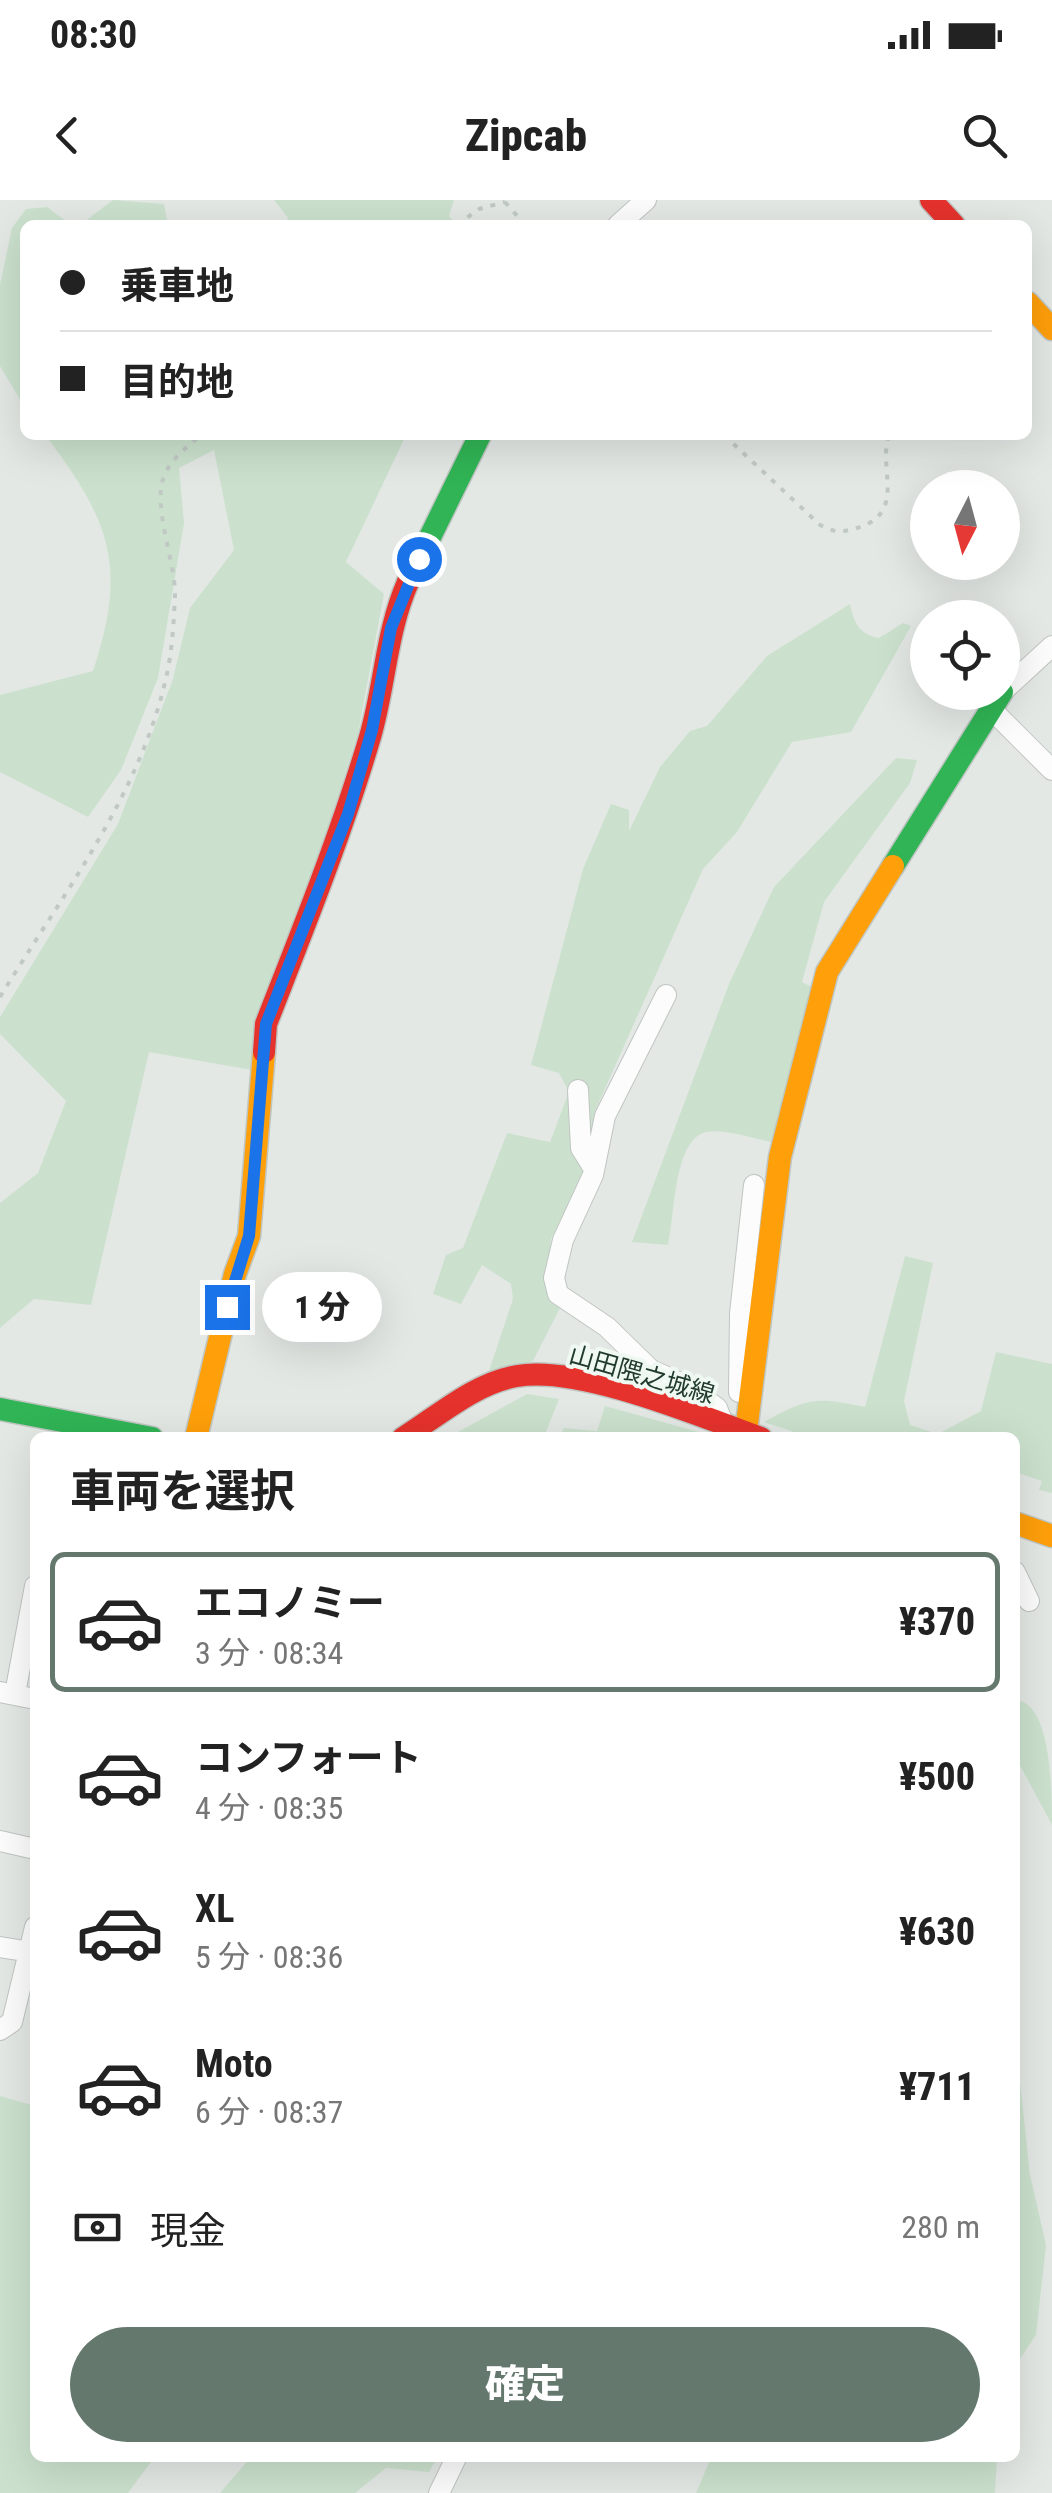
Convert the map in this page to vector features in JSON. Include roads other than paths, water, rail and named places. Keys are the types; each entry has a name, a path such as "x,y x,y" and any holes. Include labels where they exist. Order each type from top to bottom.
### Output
{"street":[{"path":"624,220 646,200"},
{"path":"930,200 949,220"},
{"path":"1032,308 1052,328"},
{"path":"197,1432 234,1274 249,1236 266,1024 348,814 401,601 478,440"},
{"path":"1020,677 1052,646"},
{"path":"738,1432 780,1156 827,972 991,710"},
{"path":"1008,710 1052,770"},
{"path":"666,995 605,1116 594,1169 562,1240 554,1278 558,1294 607,1328 651,1370 689,1387 718,1408 737,1432"},
{"path":"578,1090 581,1148 594,1169"},
{"path":"738,1432 740,1314 754,1185"},
{"name":"山田隈之城線","path":"414,1432 518,1376 578,1381 735,1432"},
{"path":"0,1408 64,1428 100,1432"},
{"path":"1020,1525 1052,1536"},
{"path":"1020,1582 1029,1601"},
{"path":"17,1695 30,1616"},
{"path":"0,1841 30,1848"},
{"path":"0,1947 30,1952"},
{"path":"0,2030 12,2022 30,1956"},
{"path":"439,2493 454,2462"}]}
